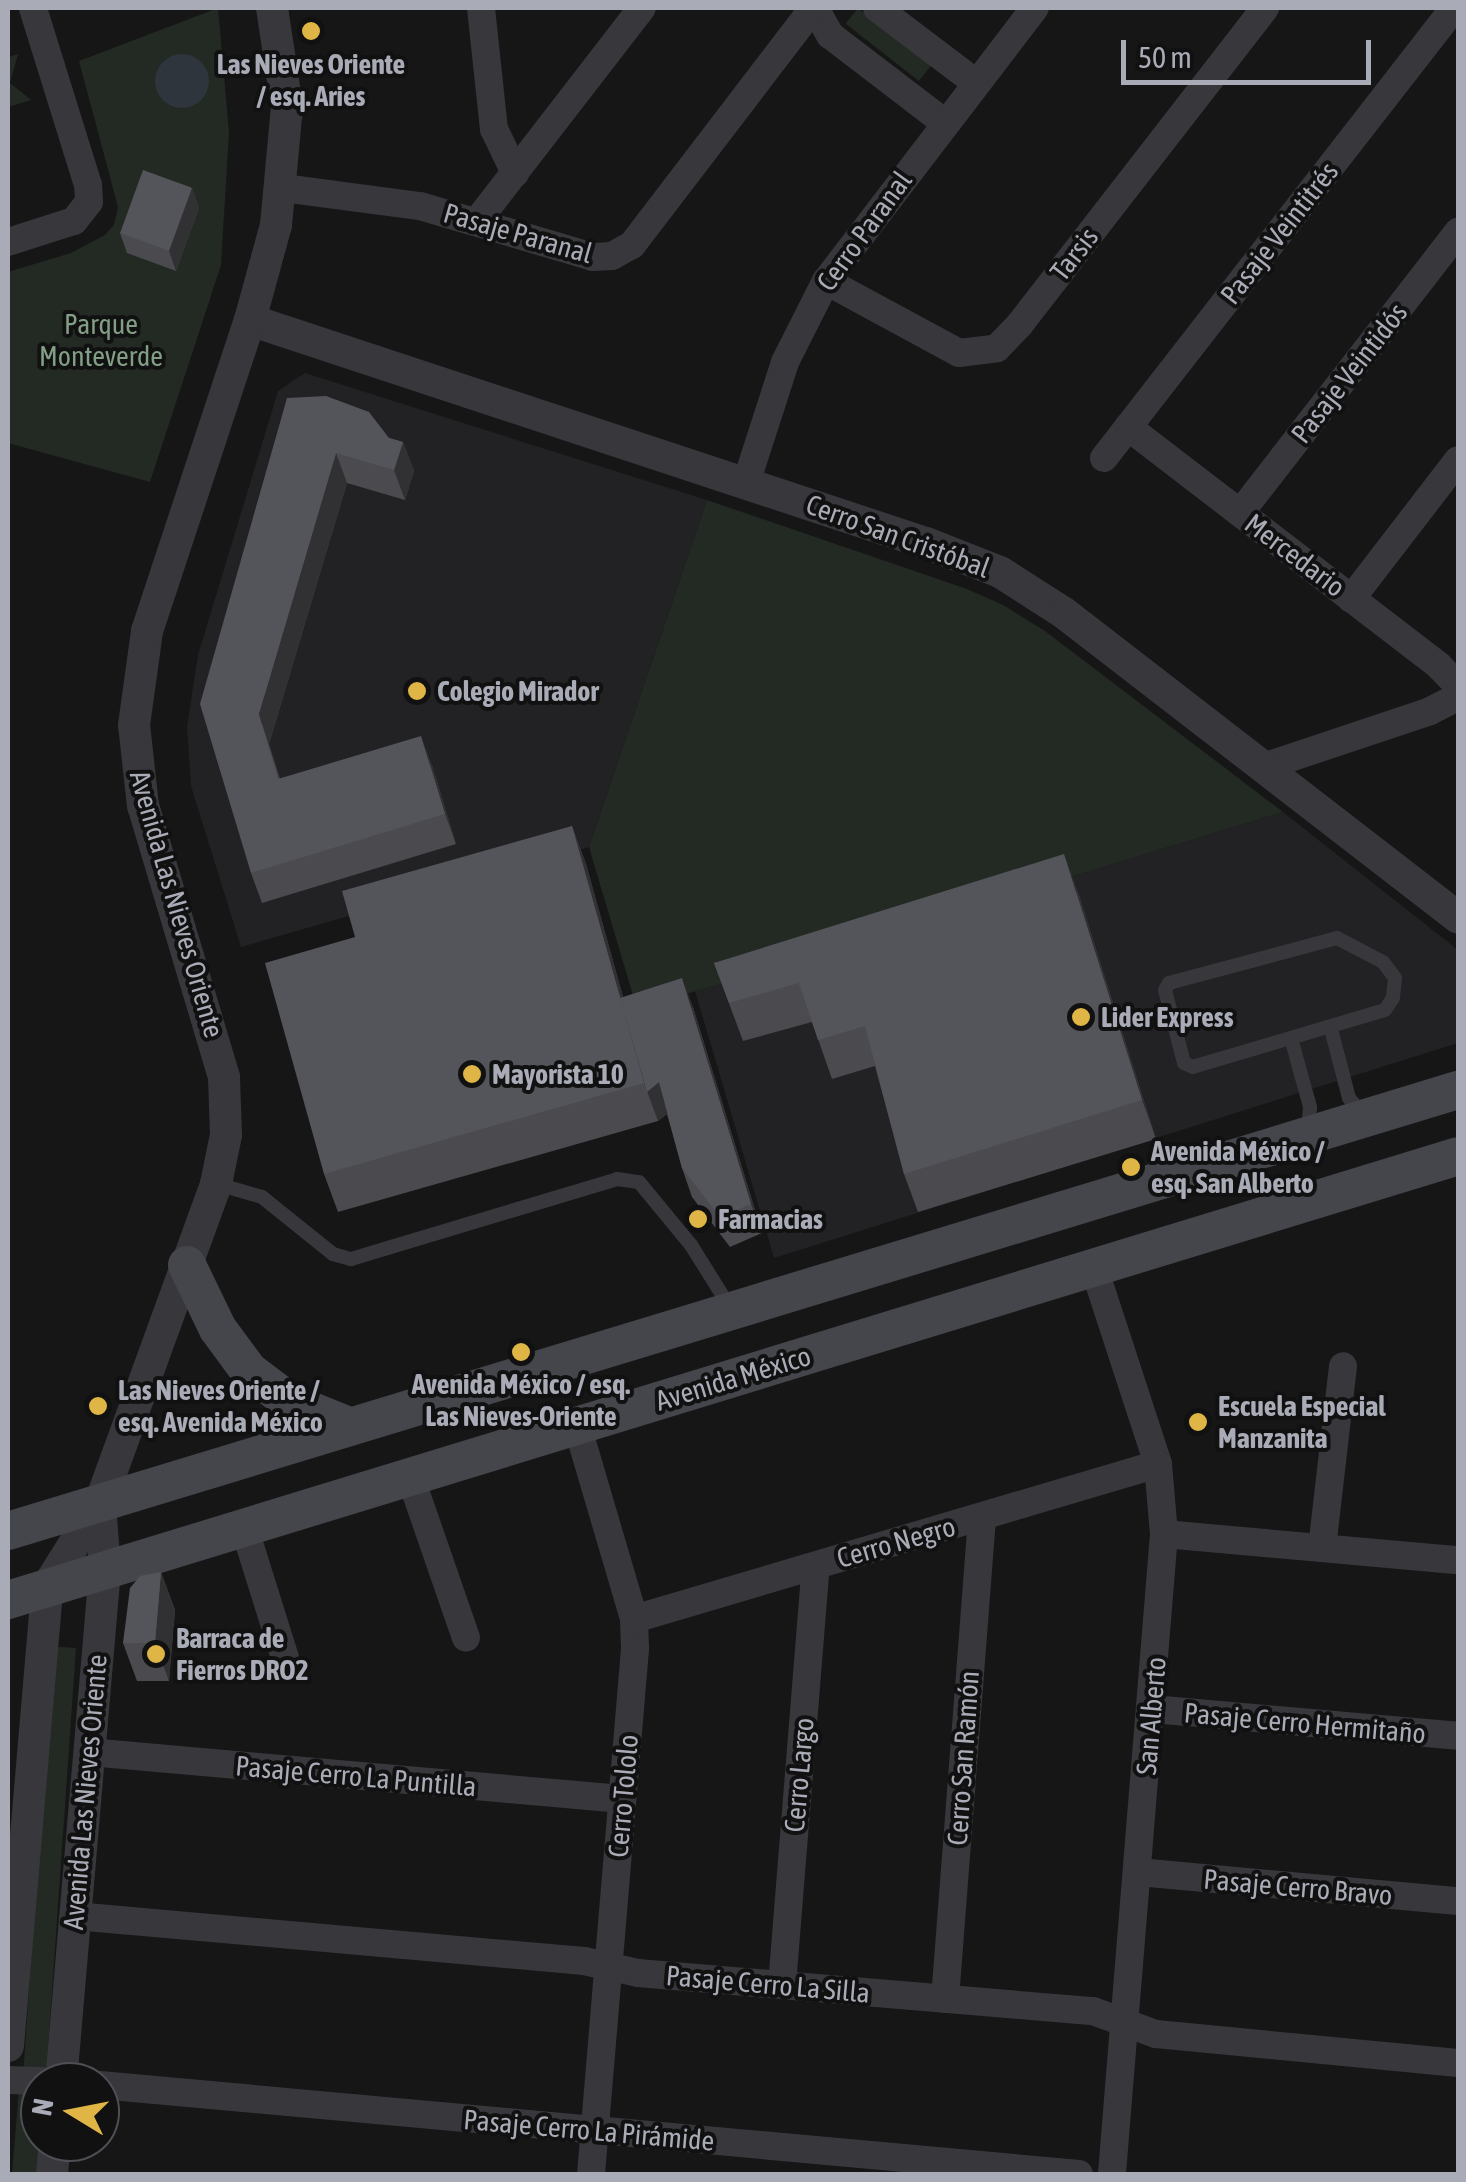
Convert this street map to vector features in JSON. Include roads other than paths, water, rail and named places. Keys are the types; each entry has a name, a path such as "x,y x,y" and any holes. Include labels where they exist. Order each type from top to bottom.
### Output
{"main road":[{"path":"8,1531 1441,1096 1438,1114 1444,1132 1439,1151 1406,1172"},
{"name":"Avenida México","path":"8,1600 1458,1156"},
{"path":"186,1265 218,1329 249,1370 290,1402 348,1426"}],"street":[{"path":"8,242 74,221 89,202 88,185 33,8"},
{"name":"Avenida Las Nieves Oriente","path":"8,2046 47,1588 100,1503 216,1184 226,1135 224,1077 143,806 134,725 147,631 250,320 283,188 287,108 272,8"},
{"path":"481,8 494,129 515,173"},
{"path":"478,220 642,8"},
{"path":"814,8 830,35 945,123"},
{"name":"Pasaje Paranal","path":"283,188 420,206 593,257 623,252 814,8"},
{"path":"877,8 976,83"},
{"name":"Cerro Paranal","path":"746,484 785,362 826,281 1035,8"},
{"name":"Tarsis","path":"826,281 958,353 973,355 997,348 1020,324 1266,8"},
{"name":"Pasaje Veintitrés","path":"1104,458 1454,8"},
{"name":"Pasaje Veintidós","path":"1240,513 1458,232"},
{"name":"Cerro San Cristóbal","path":"250,320 951,551 1000,572 1064,613 1458,918"},
{"name":"Mercedario","path":"1128,427 1458,686"},
{"path":"1352,599 1458,460"},
{"path":"1263,767 1430,712 1458,697"},
{"name":"San Alberto","path":"1094,1268 1158,1464 1164,1534 1112,2174"},
{"path":"1322,1548 1342,1366"},
{"name":"Cerro Tololo","path":"577,1425 634,1620 590,2174"},
{"name":"Cerro Negro","path":"634,1620 1158,1464"},
{"path":"410,1476 466,1638"},
{"name":"Avenida Las Nieves Oriente","path":"64,2062 105,1570 100,1503"},
{"name":"Cerro San Ramón","path":"945,1998 982,1516"},
{"path":"244,1527 285,1658"},
{"path":"1164,1534 1458,1560"},
{"name":"Cerro Largo","path":"782,1984 816,1566"},
{"name":"Pasaje Cerro Hermitaño","path":"1152,1709 1458,1736"},
{"name":"Pasaje Cerro La Puntilla","path":"89,1752 622,1799"},
{"name":"Pasaje Cerro Bravo","path":"1138,1872 1458,1901"},
{"name":"Pasaje Cerro La Silla","path":"74,1916 1093,2012 1156,2034 1458,2063"},
{"name":"Pasaje Cerro La Pirámide","path":"120,2087 1078,2174"}],"lane":[{"path":"1346,939 1383,962 1395,978 1393,998 1385,1010 1331,1028 1193,1066 1184,1063 1165,990 1169,983 1346,939"},
{"path":"1331,1028 1348,1098 1365,1117"},
{"path":"1291,1038 1310,1107 1307,1134"},
{"path":"216,1184 262,1198 332,1254 351,1258 618,1179 638,1182 691,1245 731,1310"}],"place":[{"name":"Las Nieves Oriente / esq. Aries","path":"311,31"},
{"name":"Colegio Mirador","path":"417,691"},
{"name":"Lider Express","path":"1081,1017"},
{"name":"Mayorista 10","path":"472,1074"},
{"name":"Avenida México / esq. San Alberto","path":"1131,1167"},
{"name":"Farmacias","path":"698,1219"},
{"name":"Avenida México / esq. Las Nieves-Oriente","path":"521,1352"},
{"name":"Las Nieves Oriente / esq. Avenida México","path":"98,1406"},
{"name":"Escuela Especial Manzanita","path":"1198,1422"},
{"name":"Barraca de Fierros DRO2","path":"156,1654"}],"park label":[{"name":"Parque Monteverde","path":"101,340"}]}
